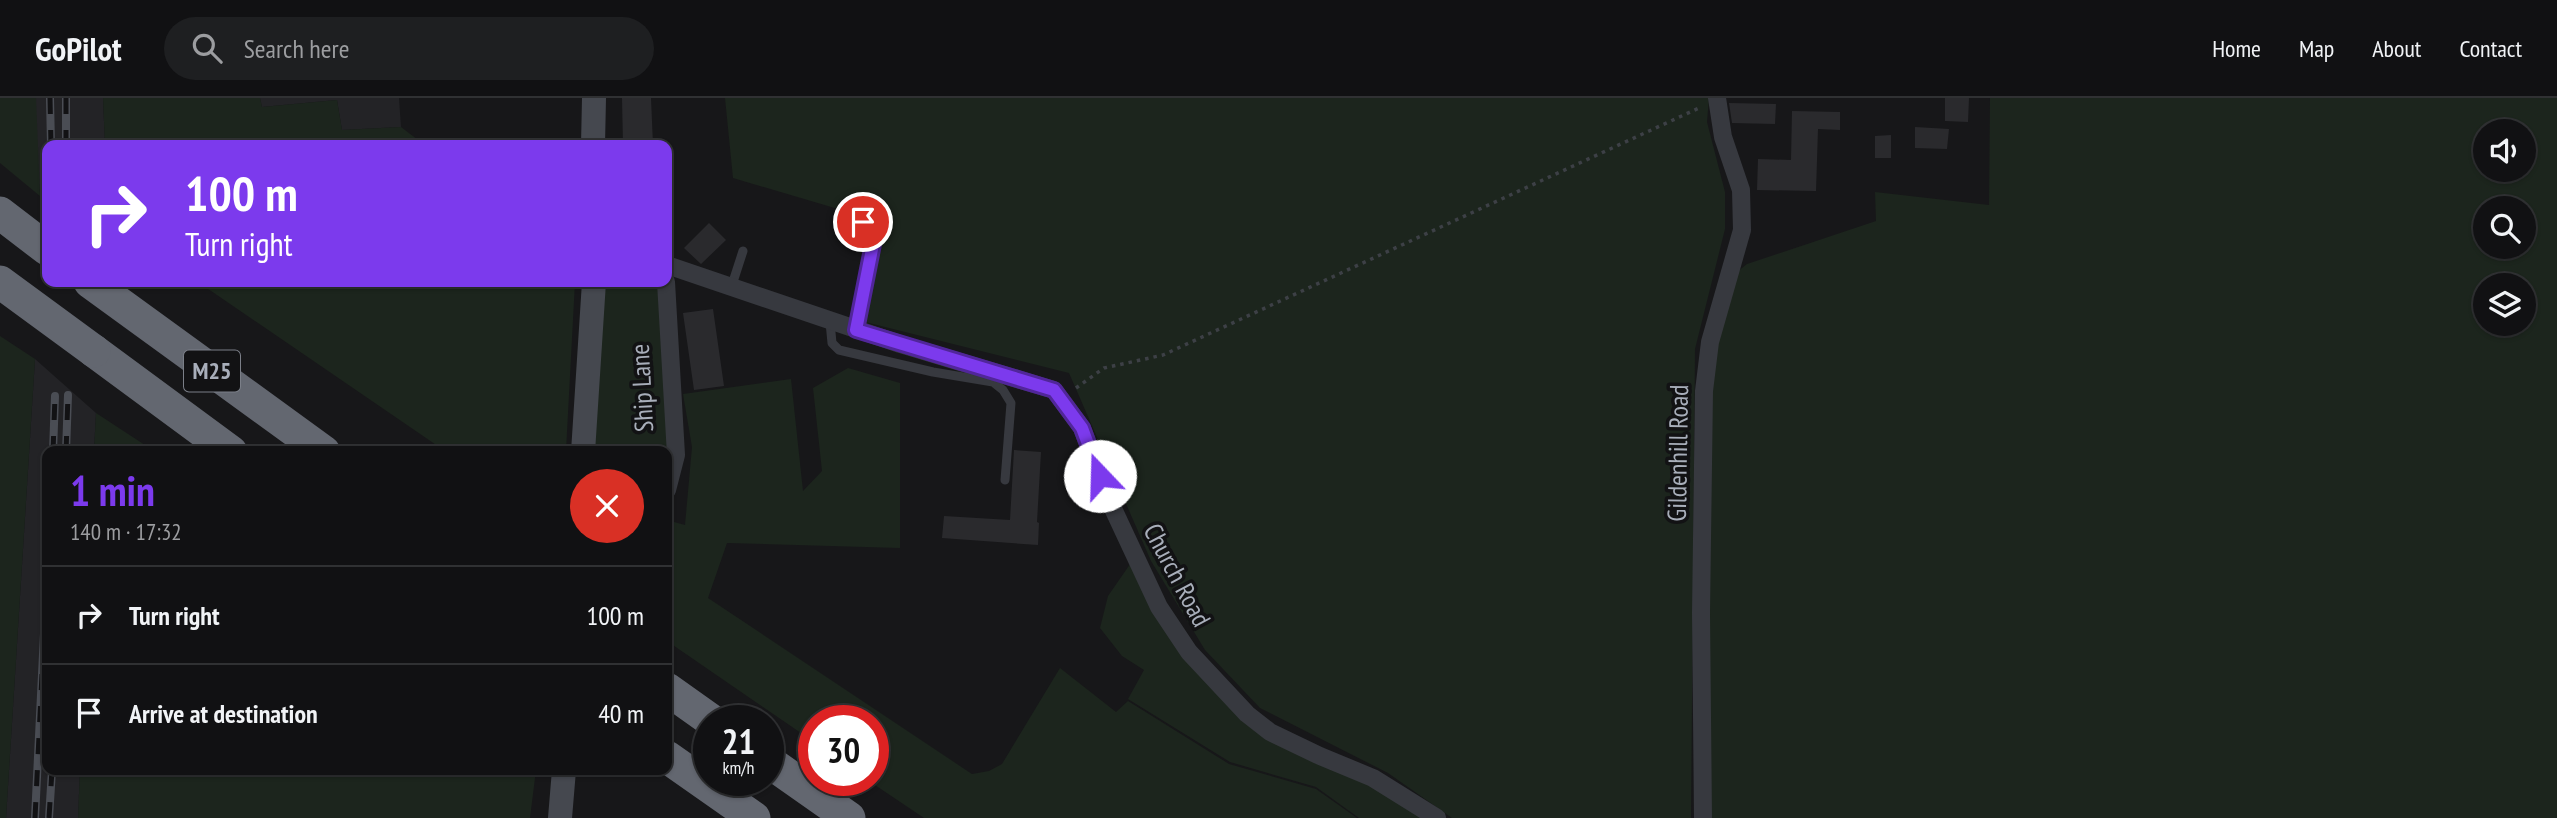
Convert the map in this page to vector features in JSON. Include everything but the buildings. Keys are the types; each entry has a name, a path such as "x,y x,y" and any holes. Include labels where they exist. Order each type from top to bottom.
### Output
{"highway":[{"path":"1,214 42,245"},
{"name":"M25","path":"0,282 223,446"},
{"name":"M25","path":"96,287 316,446"},
{"path":"672,693 693,707"},
{"path":"672,761 754,818"},
{"path":"784,772 849,818"}],"street":[{"path":"593,140 594,98"},
{"name":"Gildenhill Road","path":"1703,818 1701,613 1704,391 1710,342 1742,230 1741,190 1723,137 1717,99"},
{"name":"Church Road","path":"672,267 830,322 1054,390 1082,428 1110,499 1159,607 1189,652 1247,714 1270,732 1320,757 1373,778 1437,818"},
{"name":"Ship Lane","path":"583,446 594,287"},
{"name":"Ship Lane","path":"666,287 676,455 672,471"},
{"path":"560,818 564,775"}],"lane":[{"path":"856,330 874,239 863,222"},
{"path":"731,288 743,251"},
{"path":"830,322 832,343 839,350 933,372 993,382 1003,390 1011,403 1005,480"}],"path":[{"path":"1061,397 1104,368 1163,355 1717,99"}],"shaded area":[{"path":"0,98 36,98 40,196 0,163"},
{"path":"32,98 103,98 105,140 42,140 42,197"},
{"path":"103,98 260,98 262,107 337,100 342,130 401,127 418,140 105,140"},
{"path":"260,98 399,98 401,127 342,130 337,100 262,107"},
{"path":"725,98 1709,98 1707,122 1725,192 1725,229 1695,349 1691,818 1452,818 1388,773 1260,708 1205,650 1151,561 1069,373 861,321 882,222 733,178"},
{"path":"1990,98 2557,98 2557,818 1706,818 1706,391 1732,276 1747,264 1876,221 1875,192 1989,205"},
{"path":"205,287 575,287 566,446 438,446"},
{"path":"606,287 661,287 670,399 667,446 590,446"},
{"path":"0,336 35,359 6,818 0,818"},
{"path":"35,359 96,413 94,446 42,446 42,775 80,775 78,818 6,818"},
{"path":"848,368 900,383 900,548 727,543 708,598 868,705 798,705 798,731 784,721 784,705 760,705 672,644 672,521 685,525 692,447 683,394 791,379 803,491 822,471 813,388"},
{"path":"96,413 146,446 94,446"},
{"path":"1135,557 1158,609 1245,715 1434,818 1359,818 1316,787 1230,762 1128,699 1144,670 1122,656 1100,628 1108,596"},
{"path":"1060,668 1116,712 1128,701 1229,764 1316,789 1357,818 924,818 889,794 889,719 972,774 989,771 1002,764"},
{"path":"80,775 535,775 530,818 78,818"}],"railway":[{"path":"50,98 51,140"},
{"path":"66,98 66,140"},
{"path":"66,446 68,395"},
{"path":"53,446 55,396"},
{"path":"35,818 42,674"},
{"path":"49,818 52,775"}],"route":[{"path":"863,222 874,239 856,330 1054,390 1082,428 1100,476"}]}
